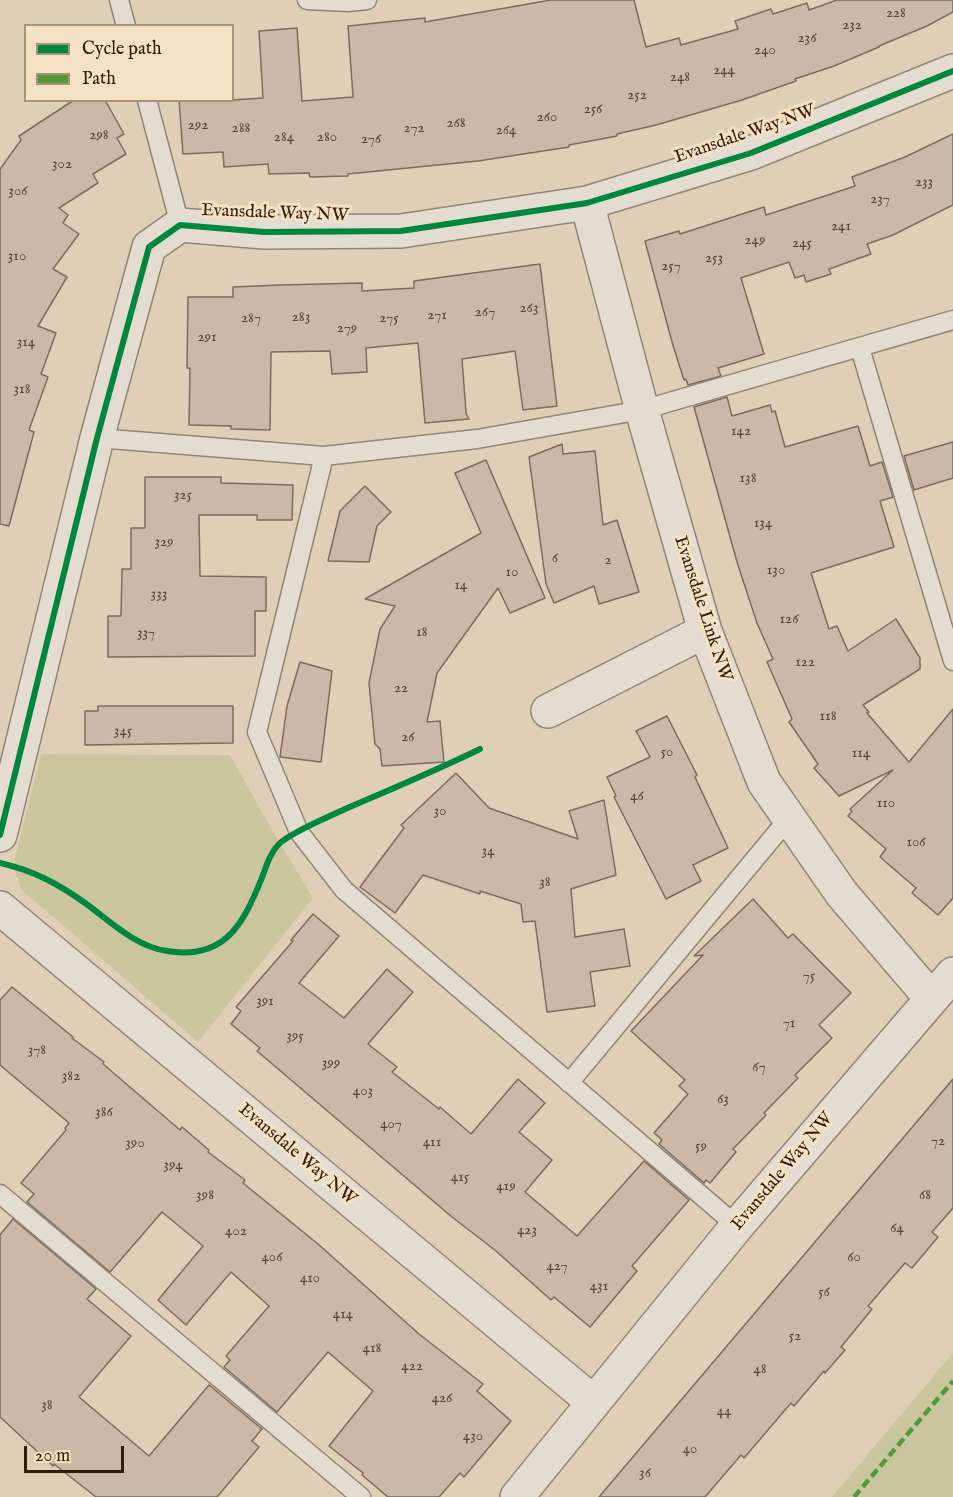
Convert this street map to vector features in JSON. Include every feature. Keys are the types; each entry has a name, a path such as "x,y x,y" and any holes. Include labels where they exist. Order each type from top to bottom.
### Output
{"street":[{"name":"Evansdale Way NW","path":"0,835 97,438 149,247 180,225 264,232 401,231 587,203 751,153 953,71"},
{"name":"Evansdale Link NW","path":"587,203 642,410 705,631 764,782 842,894 930,998"},
{"path":"548,711 705,631"},
{"name":"Evansdale Way NW","path":"0,908 593,1402"},
{"name":"Evansdale Way NW","path":"517,1497 737,1226 930,998 953,974"}],"lane":[{"path":"119,0 125,24"},
{"path":"307,0 348,2 367,0"},
{"path":"148,102 180,225"},
{"path":"97,438 324,456 477,439 642,410 953,320"},
{"path":"860,348 953,661"},
{"path":"324,456 257,732 299,832 344,890 737,1226"},
{"path":"569,1083 789,818"},
{"path":"0,1194 361,1497"}],"shaded area":[{"path":"41,754 230,755 313,898 198,1042 21,889 14,868 15,858"},
{"path":"953,1353 953,1497 832,1497"}],"building":[{"path":"551,0 634,0 646,47 679,38 681,45 738,29 735,21 771,9 773,14 807,3 809,10 837,0 953,0 953,12 927,26 834,66 795,79 796,81 742,100 617,134 617,136 569,145 569,147 478,161 348,174 348,176 310,177 309,173 269,174 268,164 224,167 223,152 183,154 179,102 234,102 234,100 263,98 259,31 297,28 302,101 353,97 348,26 425,18 425,22"},
{"path":"71,102 106,102 124,134 117,138 126,154 93,174 98,183 59,208 68,215 63,223 79,234 53,269 67,277 38,326 56,333 41,374 48,377 29,430 34,432 9,526 0,524 0,169 21,140 19,136"},
{"path":"953,134 953,205 893,235 867,244 871,254 829,269 831,274 806,282 804,275 795,278 789,262 741,278 764,354 718,368 721,376 688,385 686,379 684,380 672,342 645,241 679,231 680,234 764,207 766,215 855,186 852,177 905,157"},
{"path":"540,264 557,406 523,410 515,351 462,359 466,413 469,419 425,423 418,343 366,348 367,372 332,374 330,351 271,352 270,430 189,425 188,297 233,297 233,287 281,285 362,283 362,291 414,288 414,281"},
{"path":"727,397 732,416 770,405 772,412 775,411 785,447 858,426 870,466 882,462 893,497 880,501 894,547 811,573 829,629 837,626 848,651 896,619 920,658 920,669 863,705 869,712 867,713 909,762 953,709 953,898 938,915 912,893 916,888 880,857 886,849 848,816 852,811 850,809 893,770 839,796 814,768 818,764 789,722 792,719 767,662 773,659 757,623 737,562 694,407"},
{"path":"953,442 953,478 914,490 904,456"},
{"path":"562,444 563,454 595,451 603,525 617,520 639,592 599,604 594,586 554,603 546,584 529,457"},
{"path":"486,460 545,598 510,613 498,588 437,673 427,722 440,721 444,762 382,766 380,749 375,744 369,683 380,629 395,606 365,599 481,533 455,473"},
{"path":"145,477 221,477 221,483 293,485 292,520 257,520 257,515 199,515 200,576 266,577 266,611 255,611 255,656 108,657 108,616 121,616 122,569 131,569 131,528 145,528"},
{"path":"365,486 391,512 377,526 369,562 328,561 340,511"},
{"path":"300,662 332,671 321,762 280,757 287,706"},
{"path":"98,706 233,706 233,743 85,745 85,711 98,711"},
{"path":"667,716 697,775 695,777 728,848 693,865 701,881 666,899 614,797 616,796 607,777 650,757 636,731"},
{"path":"456,773 489,808 578,839 569,811 604,800 616,875 571,889 575,937 624,929 630,966 590,972 595,1006 547,1012 535,921 523,922 521,904 480,891 480,894 423,875 395,913 360,887 404,828 401,825"},
{"path":"753,899 788,938 793,934 851,993 819,1025 832,1038 795,1075 798,1078 733,1149 736,1152 710,1183 706,1180 704,1183 659,1144 662,1140 654,1133 688,1094 679,1086 685,1080 631,1031 703,955 694,956"},
{"path":"313,914 339,936 299,983 344,1018 387,969 413,992 368,1044 397,1067 392,1072 439,1109 440,1107 471,1134 518,1079 545,1103 519,1132 552,1160 525,1192 577,1236 644,1161 689,1200 632,1266 637,1271 590,1327 554,1297 551,1300 496,1251 452,1217 257,1051 260,1048 231,1024 241,1011 236,1007 293,941 291,940"},
{"path":"12,987 104,1062 103,1064 180,1130 182,1127 209,1150 208,1152 245,1180 243,1183 318,1244 419,1334 483,1384 477,1391 511,1421 464,1477 460,1473 439,1497 388,1497 362,1475 363,1473 329,1446 373,1391 328,1352 277,1412 224,1367 230,1360 226,1356 269,1306 231,1272 186,1325 158,1300 203,1246 162,1212 110,1272 27,1202 34,1194 21,1183 66,1130 69,1123 0,1065 0,1000"},
{"path":"953,1079 953,1208 932,1232 938,1237 912,1268 905,1263 868,1306 872,1309 841,1347 845,1350 794,1406 791,1403 744,1458 741,1455 705,1497 599,1497"},
{"path":"13,1219 96,1289 87,1299 131,1336 79,1397 149,1456 209,1385 262,1429 252,1441 259,1447 217,1497 96,1497 54,1464 53,1466 0,1417 0,1235"}],"marked path":[{"path":"854,1497 953,1381"}],"cycle path":[{"path":"0,835 97,438 149,247 180,225 264,232 401,231 587,203 751,153 953,71"},
{"path":"0,863 24,870 65,889 134,939 156,949 186,952 203,950 216,945 238,925 254,897 270,857 284,840 319,821 480,749"}]}
